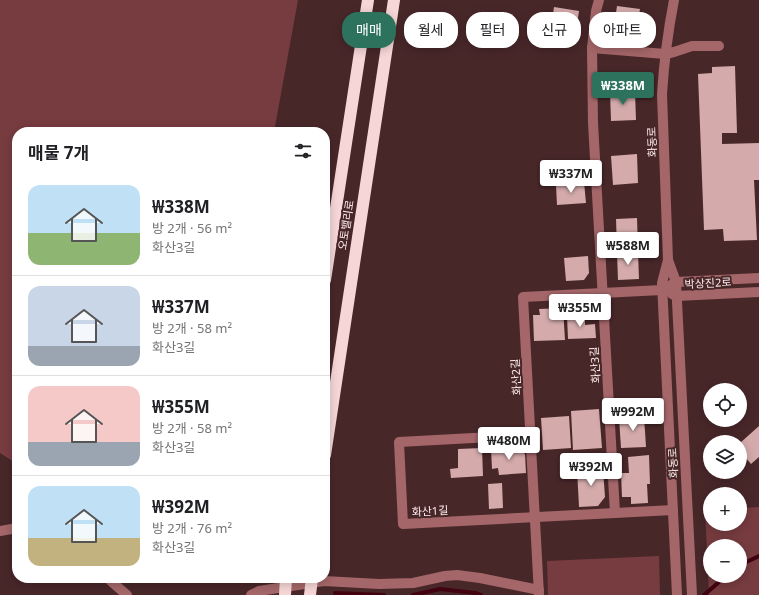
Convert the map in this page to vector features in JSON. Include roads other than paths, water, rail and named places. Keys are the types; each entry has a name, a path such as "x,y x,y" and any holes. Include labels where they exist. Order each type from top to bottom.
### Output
{"highway":[{"name":"오토밸리로","path":"330,247 368,0"},
{"name":"오토밸리로","path":"330,422 394,0"},
{"path":"285,595 286,583"},
{"path":"310,595 311,583"}],"street":[{"name":"화산3길","path":"596,12 599,0"},
{"name":"화동로","path":"674,0 665,54 662,94 668,260 662,283 662,290 677,595"},
{"path":"592,48 665,54 692,46 719,46"},
{"name":"화산3길","path":"592,48 593,123 615,513"},
{"name":"화동로","path":"668,260 676,282 677,296 691,592"},
{"name":"박상진2로","path":"662,290 676,282 759,278"},
{"name":"화산2길","path":"539,593 524,297 662,290"},
{"name":"박상진2로","path":"662,290 677,296 759,292"},
{"name":"화산1길","path":"531,436 399,442 403,524 673,510"},
{"path":"0,531 12,529"},
{"path":"330,581 379,584 413,583 457,575 480,578 539,593"},
{"path":"113,583 127,595"},
{"path":"251,595 259,592 312,583"}],"waterway":[{"path":"747,562 759,556"},
{"path":"704,595 718,583"},
{"path":"413,595 440,589 481,595"},
{"path":"335,593 384,595"}]}
